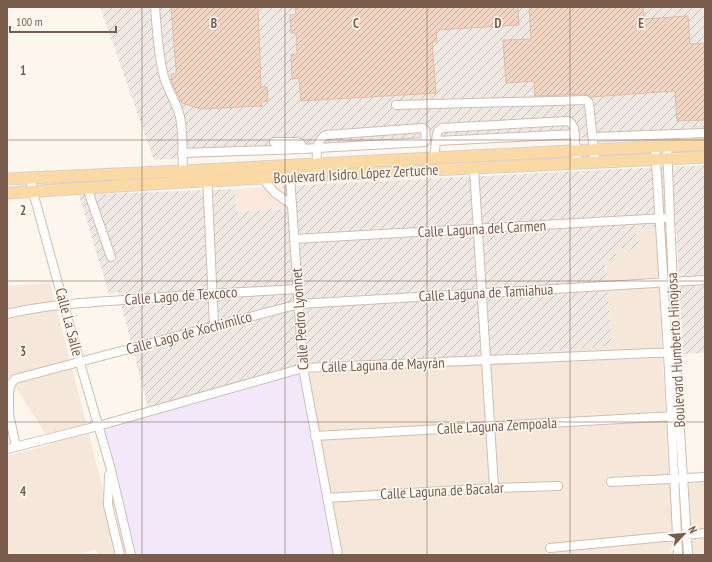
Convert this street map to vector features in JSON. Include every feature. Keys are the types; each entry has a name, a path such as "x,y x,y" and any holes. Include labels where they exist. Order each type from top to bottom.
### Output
{"main road":[{"name":"Boulevard Isidro López Zertuche","path":"342,169 434,158 705,144"},
{"name":"Boulevard Isidro López Zertuche","path":"7,179 183,176 342,169 474,168 705,157"},
{"name":"Boulevard Isidro López Zertuche","path":"207,175 262,178 290,176 317,170"},
{"name":"Boulevard Isidro López Zertuche","path":"7,193 87,188 183,176"}],"street":[{"path":"155,7 160,62 169,91 178,110 182,130 183,176"},
{"path":"396,105 586,100 590,103 595,162"},
{"path":"434,158 438,131 442,128 568,121 573,125 575,134 577,163"},
{"path":"182,153 317,148 424,142 426,140 424,129 326,135 321,138 317,148 317,170"},
{"path":"593,137 705,133"},
{"path":"437,141 575,134"},
{"path":"274,142 297,142 304,148"},
{"name":"Boulevard Humberto Hinojosa","path":"667,145 673,281 670,416 678,555"},
{"name":"Boulevard Humberto Hinojosa","path":"655,146 663,282 679,416 688,555"},
{"path":"474,168 494,488"},
{"path":"207,175 214,326"},
{"name":"Calle Pedro Lyonnet","path":"290,176 303,368 338,555"},
{"name":"Calle La Salle","path":"30,178 80,363 110,466 131,555"},
{"path":"262,178 275,193 292,205"},
{"path":"87,188 111,257"},
{"name":"Calle Laguna del Carmen","path":"294,239 478,230 670,218"},
{"name":"Calle Laguna de Tamiahua","path":"299,304 705,280"},
{"name":"Calle Lago de Texcoco","path":"7,314 64,304 213,293 298,289"},
{"name":"Calle Lago de Xochimilco","path":"16,447 9,414 8,392 15,379 299,304"},
{"name":"Calle Laguna de Mayrán","path":"7,449 98,426 303,368 672,352"},
{"name":"Calle Laguna Zempoala","path":"315,436 679,416"},
{"name":"Calle La Salle","path":"110,466 108,505 120,555"},
{"path":"611,482 705,477"},
{"name":"Calle Laguna de Bacalar","path":"327,498 494,488 558,486"},
{"path":"550,548 705,533"}],"shaded area":[{"path":"100,7 705,7 705,132 154,160"},
{"path":"705,165 705,353 683,354 676,226 634,228 640,249 615,248 616,260 605,261 612,346 304,371 149,411 118,292 109,294 79,195 235,189 236,212 286,209 283,186"},
{"path":"283,186 286,209 235,212 235,189"},
{"path":"656,226 669,483 705,482 705,555 338,555 303,368 612,346 605,261 634,228"},
{"path":"50,283 120,555 97,555 96,550 74,555 9,555 7,547 7,456 52,444 7,374 7,286"},
{"path":"303,368 338,555 136,555 103,427"}],"building":[{"path":"171,7 258,7 261,87 267,87 268,101 261,102 262,106 201,109 182,103 172,84 171,74 176,74 176,69"},
{"path":"295,7 518,7 519,25 436,30 437,42 432,42 436,93 301,101 299,78 292,79 291,54 297,54 296,33 291,33 290,15 296,14"},
{"path":"529,7 643,7 644,19 688,16 690,44 705,43 705,120 677,121 675,91 591,97 586,94 535,96 534,81 506,83 503,40 531,39"}]}
